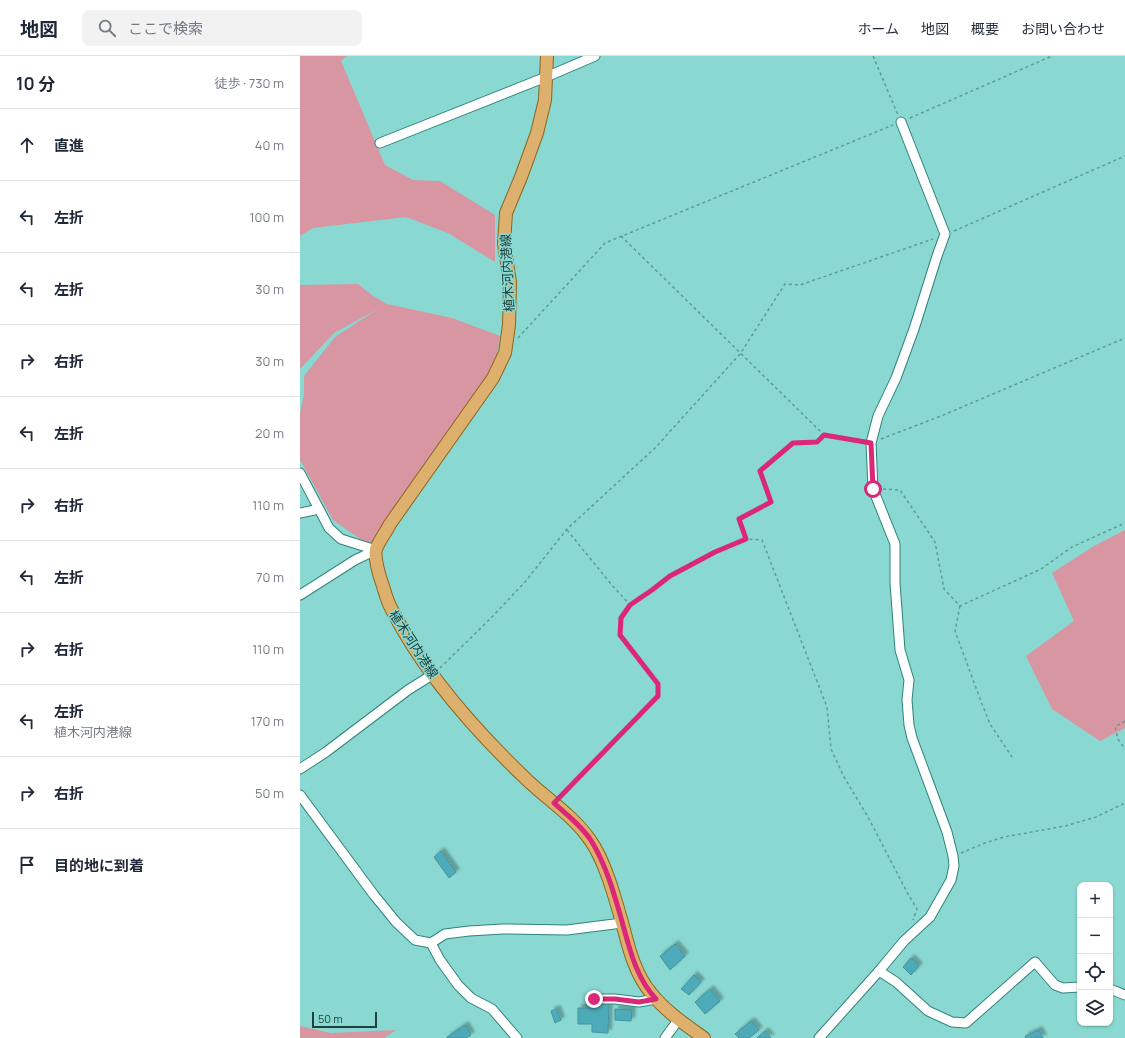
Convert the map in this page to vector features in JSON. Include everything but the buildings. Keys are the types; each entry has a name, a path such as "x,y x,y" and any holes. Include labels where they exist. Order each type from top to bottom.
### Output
{"main road":[{"name":"植木河内港線","path":"547,56 545,100 537,133 506,213 504,244 510,282 510,318 505,353 493,378 390,524 376,550 378,572 391,609 432,675 472,724 516,770 583,830 592,842 604,867 633,960 641,978 650,993 656,999 704,1038"}],"street":[{"path":"380,144 595,56"},
{"path":"818,1038 904,941 930,917 951,880 954,866 947,832 912,738 909,725 907,700 909,680 900,650 896,597 895,544 873,489 871,443 878,416 914,329 945,234 901,122"},
{"path":"300,473 329,528 341,539 376,550"},
{"path":"300,513 319,509"},
{"path":"300,595 355,560 376,550"},
{"path":"300,769 326,752 408,690 432,675"},
{"path":"300,795 374,895 396,922 415,940 431,943 444,934 469,931 503,929 567,930 622,923"},
{"path":"431,943 440,960 458,985 471,998 492,1009 516,1038"},
{"path":"879,971 896,982 928,1011 952,1022 966,1022 1036,962 1055,986 1062,988 1077,987"},
{"path":"1112,990 1125,995"},
{"path":"594,999 615,999 639,1002 656,999"},
{"path":"665,1038 679,1019"}],"path":[{"path":"873,56 901,122"},
{"path":"505,353 605,243 901,122 1052,56"},
{"path":"432,675 491,618 525,582 567,529 655,448 740,354 784,284 800,285 945,234 1125,156"},
{"path":"621,236 824,435 871,443 941,416 1125,338"},
{"path":"746,539 739,519 771,502 760,471 793,443 817,442 824,435"},
{"path":"873,489 900,490 935,542 944,590 960,606"},
{"path":"960,606 1041,569 1072,548 1125,523"},
{"path":"567,529 611,584 630,605"},
{"path":"554,803 658,696 658,684 620,635 621,618 630,605 670,576 715,552 746,539 762,540 827,707 831,749 844,777 868,817 917,909 912,922"},
{"path":"960,606 955,631 990,724 1012,757"},
{"path":"1125,721 1115,727 1118,739 1125,749"},
{"path":"953,856 1004,837 1065,826 1096,817 1125,803"}],"shaded area":[{"path":"300,56 347,56 341,61 385,165 413,180 440,181 495,215 495,262 448,233 406,217 313,228 300,236"},
{"path":"358,284 373,296 387,304 452,318 500,336 493,378 376,550 333,520 300,460 300,413 304,395 304,376 335,337 378,309 334,333 300,369 300,285"},
{"path":"1125,530 1125,728 1100,741 1052,709 1026,656 1074,621 1052,573 1094,546"},
{"path":"300,1026 331,1033 396,1030 384,1038 300,1038"}],"route":[{"path":"594,999 615,999 639,1002 656,999 650,993 641,978 630,953 604,867 592,842 583,830 554,803 658,696 658,684 620,635 621,618 630,605 670,576 715,552 746,539 739,519 771,502 760,471 793,443 817,442 824,435 871,443 873,489"}]}
